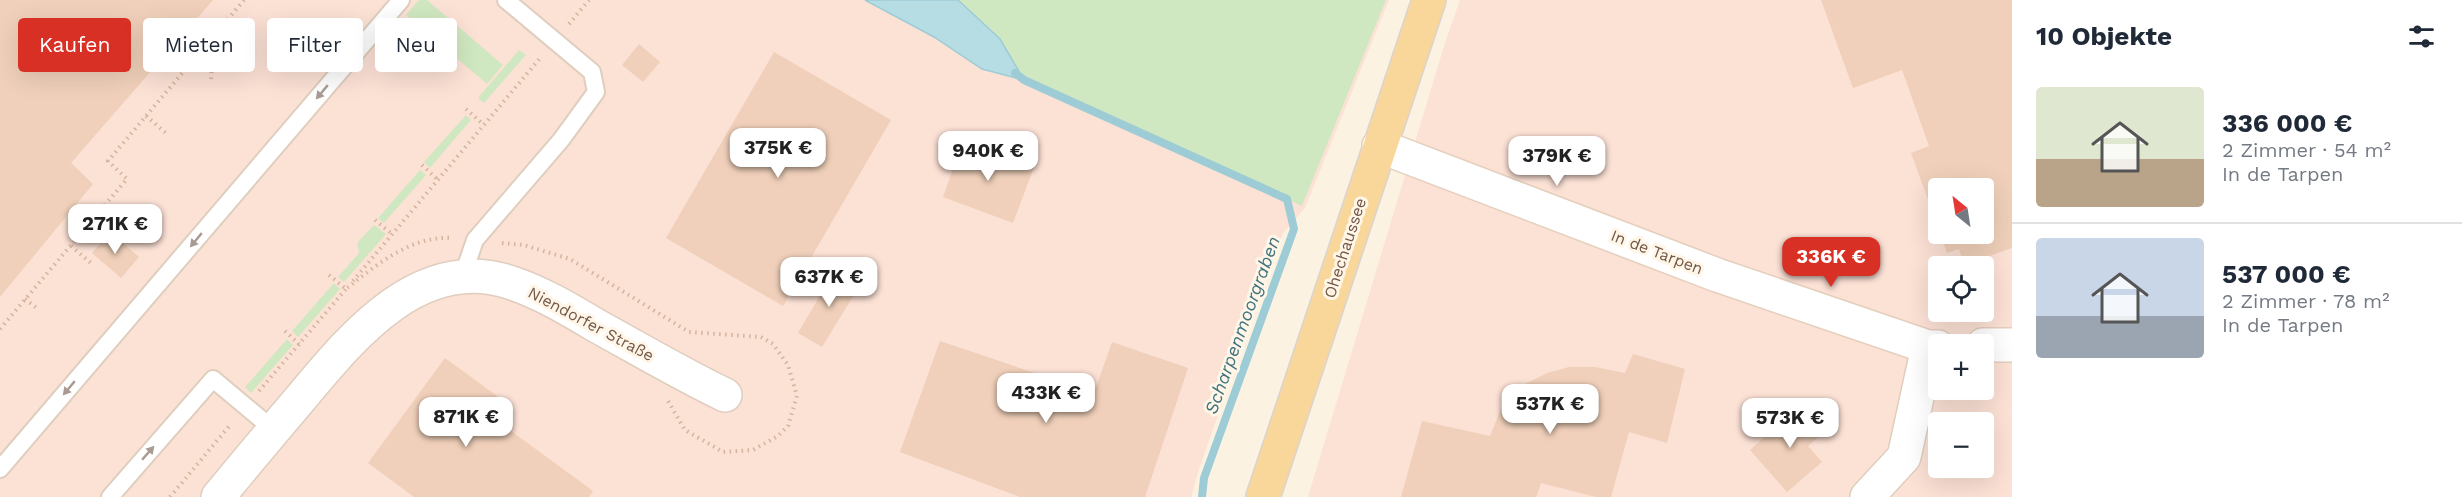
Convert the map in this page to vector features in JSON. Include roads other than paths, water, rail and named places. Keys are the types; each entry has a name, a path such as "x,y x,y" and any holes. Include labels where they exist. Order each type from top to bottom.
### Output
{"main road":[{"name":"Ohechaussee","path":"1263,497 1429,0"}],"street":[{"name":"In de Tarpen","path":"1379,146 1717,275 1928,345"},
{"name":"Niendorfer Straße","path":"218,497 348,342 390,305 427,286 447,279 482,277 511,282 560,304 688,378 724,395"},
{"path":"1994,345 2012,345"},
{"path":"1867,497 1904,457 1928,366"}],"lane":[{"path":"0,469 401,0"},
{"path":"462,278 475,240 561,140 596,92 592,72 506,0"},
{"path":"110,497 213,378 274,430"}],"water":[{"path":"865,0 958,0 1000,39 1024,80 982,69 934,37"}],"waterway":[{"name":"Scharpenmoorgraben","path":"1015,73 1024,80 1287,199 1294,229 1204,478 1202,497"}]}
